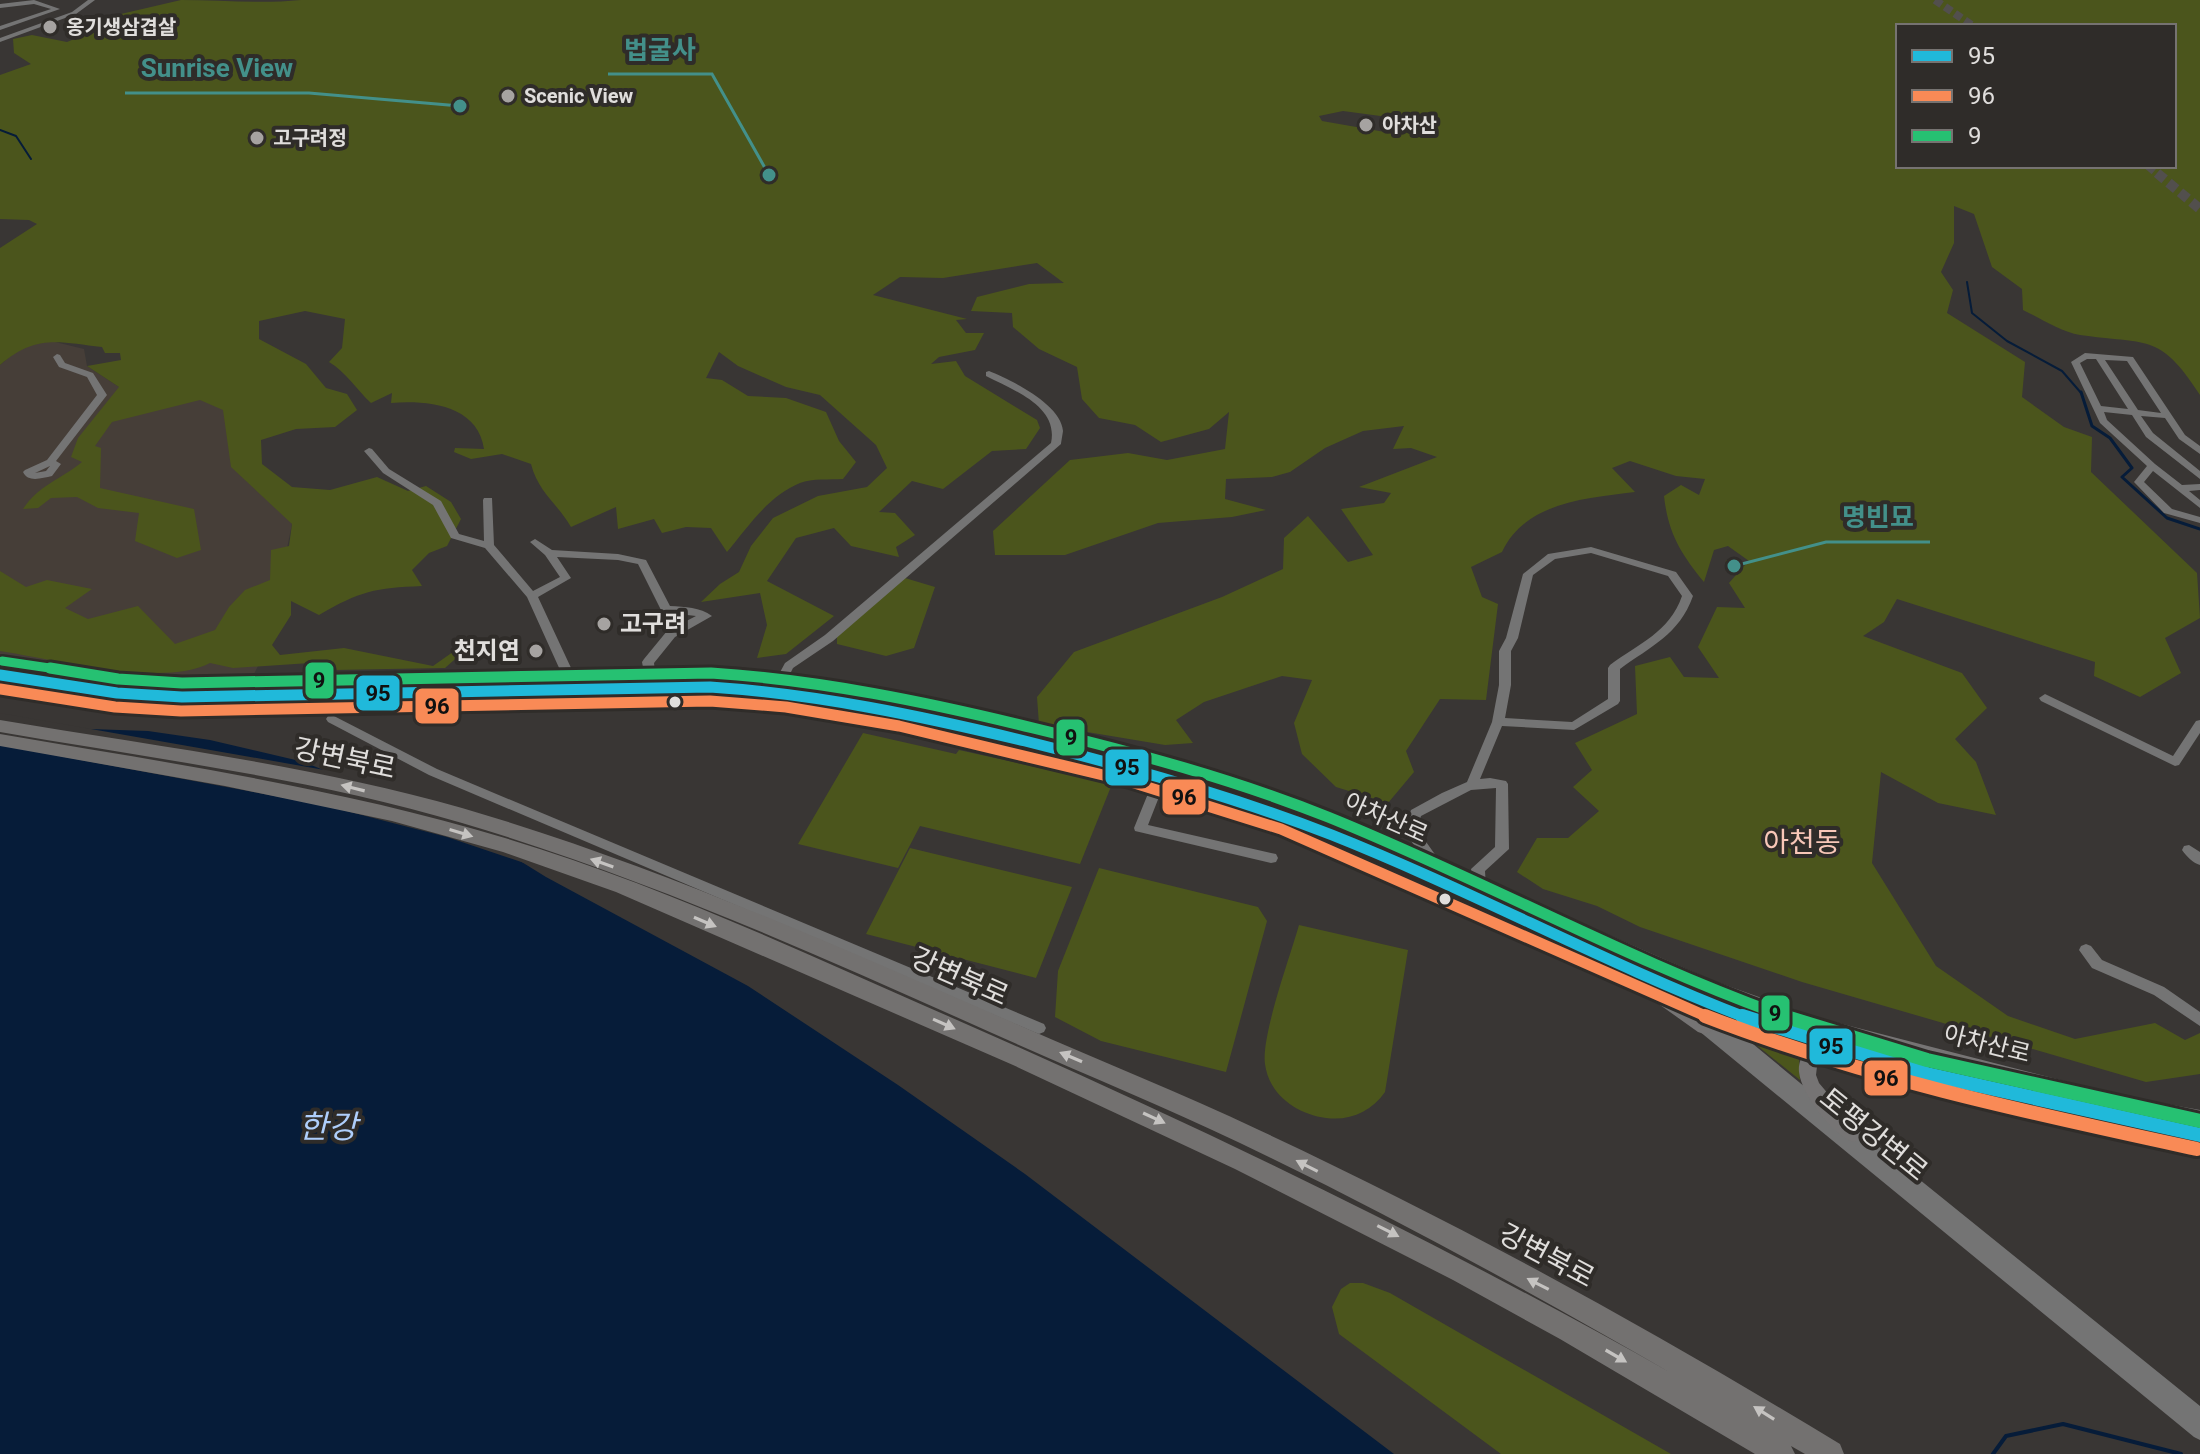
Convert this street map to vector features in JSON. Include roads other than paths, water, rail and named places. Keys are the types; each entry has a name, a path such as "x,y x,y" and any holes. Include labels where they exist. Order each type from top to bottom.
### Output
{"highway":[{"name":"강변북로","path":"0,726 337,785 460,815 677,888 1257,1140 1561,1295 1726,1389 1830,1454"},
{"name":"강변북로","path":"0,740 319,797 450,829 651,900 1036,1044 1412,1243 1636,1368 1781,1454"}],"main road":[{"name":"아차산로","path":"0,666 113,685 180,690 757,683"},
{"name":"아차산로","path":"0,675 157,696 293,695 650,680 779,684 842,694 1173,768 1332,820 1681,982 1744,1016 1835,1046 1990,1088 2200,1135"},
{"name":"아차산로","path":"842,694 1162,774 1265,807 1605,956 1681,982 1851,1034 2123,1104 2200,1118"},
{"path":"1605,956 1704,1027"},
{"path":"1835,1046 1812,1053 1805,1063 1806,1078 1853,1134"}],"street":[{"path":"43,25 68,0"},
{"path":"0,40 74,13 92,0"},
{"path":"2,4 23,1 57,9"},
{"path":"2,4 40,15"},
{"path":"0,28 57,9"},
{"path":"0,15 21,21"},
{"path":"2200,451 2182,437 2130,359 2085,356 2075,362 2112,432 2200,505"},
{"path":"2098,356 2149,435 2200,476"},
{"path":"50,462 102,395 90,375 62,365 57,357"},
{"path":"779,684 789,666 829,638 1056,444 1059,429 1053,416 1032,398 989,374"},
{"path":"2098,409 2168,416"},
{"path":"369,451 386,471 437,503 455,536 489,546 532,596 566,670 562,685"},
{"path":"2152,466 2139,482 2168,511 2200,520"},
{"path":"2180,488 2200,487"},
{"path":"488,500 489,546"},
{"path":"532,596 566,578 549,553 535,542"},
{"path":"1472,784 1498,722 1505,685 1505,651 1512,638 1528,574 1552,556 1591,550 1672,574 1688,596 1684,612 1671,631 1638,648 1614,668 1614,701 1574,726 1498,722"},
{"path":"549,553 618,557 642,562 666,609 693,611 706,616 671,634 648,662 650,680"},
{"path":"2045,698 2175,762 2200,724"},
{"path":"332,719 433,772 1036,1044"},
{"path":"1162,774 1140,828 1271,858"},
{"path":"1436,867 1410,830 1416,813 1472,784 1485,780 1502,784 1502,849 1478,869 1479,888"},
{"path":"2086,950 2097,964 2159,991 2200,1020"},
{"name":"토평강변로","path":"1681,982 1682,1002 1704,1027 2200,1431"},
{"name":"토평강변로","path":"1681,982 1689,1001 2200,1417"}],"water":[{"name":"한강","path":"0,715 60,728 148,731 210,740 304,762 473,832 546,877 748,986 898,1085 1025,1174 1394,1454 0,1454"}],"waterway":[{"path":"0,130 16,136 31,159"},
{"path":"1967,282 1972,313 2007,341 2062,371 2081,393"},
{"path":"2081,393 2092,426 2110,438 2132,468 2122,477 2167,518 2200,529"},
{"path":"1993,1454 2006,1436 2063,1424 2181,1454"}],"tunnel":[{"path":"1935,0 1970,24"},
{"path":"2150,168 2159,175"},
{"path":"2157,173 2200,209"}],"place":[{"name":"옹기생삼겹살","path":"50,27"},
{"name":"Scenic View","path":"508,96"},
{"name":"Sunrise View","path":"460,106"},
{"name":"아차산","path":"1366,125"},
{"name":"고구려정","path":"257,138"},
{"name":"법굴사","path":"769,175"},
{"name":"명빈묘","path":"1734,566"},
{"name":"고구려","path":"604,624"},
{"name":"천지연","path":"536,651"}],"district":[{"name":"아천동","path":"1802,842"}]}
